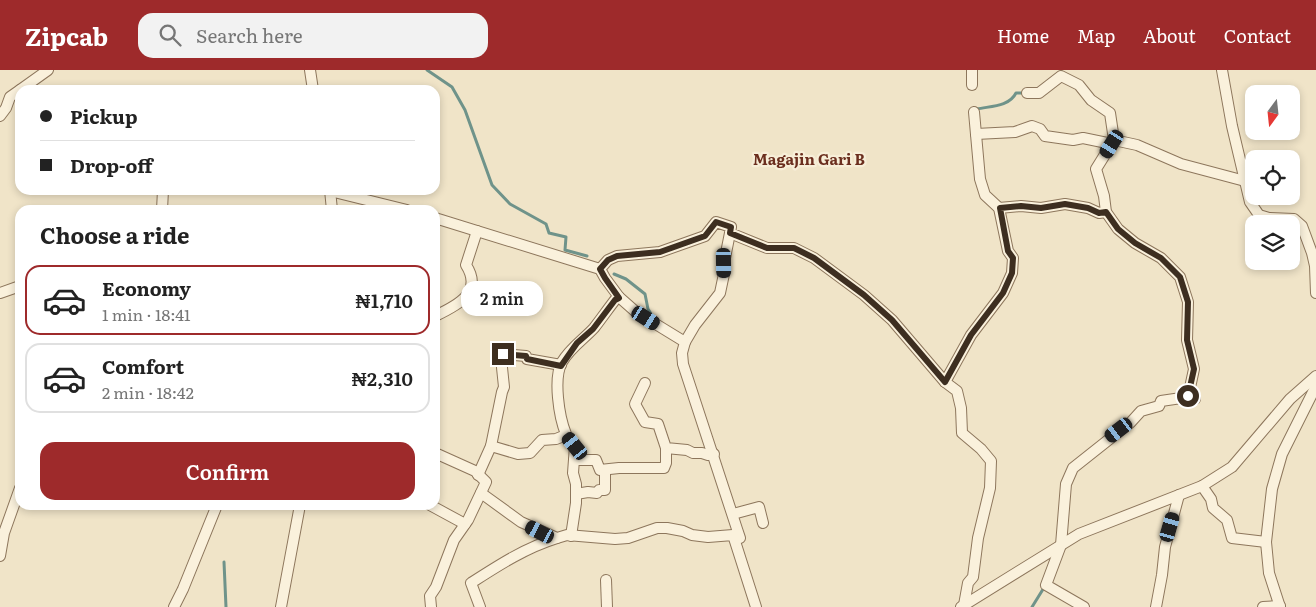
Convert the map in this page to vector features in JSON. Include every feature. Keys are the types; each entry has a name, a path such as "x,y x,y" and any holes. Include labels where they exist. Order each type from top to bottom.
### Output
{"street":[{"path":"27,85 48,70"},
{"path":"310,70 312,85"},
{"path":"972,70 972,85"},
{"path":"976,134 1015,132 1032,126 1040,129 1044,136 1073,140 1083,138 1137,145 1181,164 1245,181 1232,126 1222,70"},
{"path":"1028,93 1039,92 1061,76 1079,85 1090,100 1110,113 1113,142 1096,169 1104,196 1106,212 1118,229 1135,243 1161,258 1180,277 1188,302 1187,340 1194,369 1192,398 1161,400 1159,406 1141,411 1131,422 1073,468 1066,484 1061,545 1046,585 1084,607"},
{"path":"0,116 6,108 10,97 15,94"},
{"path":"945,382 971,335 1003,293 1012,273 1013,258 1008,251 1000,208 985,195 980,179 974,112"},
{"path":"346,195 387,205"},
{"path":"1000,208 1021,206 1041,208 1065,204 1088,208 1099,213 1106,212"},
{"path":"1252,205 1259,214 1269,218 1294,219 1302,226 1315,266 1316,293"},
{"path":"440,219 600,269 619,298 636,312 685,342"},
{"path":"600,269 608,260 617,256 660,252 705,236 716,222 731,227 720,292 695,325 685,342 682,353 683,364 740,538 736,539"},
{"path":"440,314 466,298 471,288 471,273 466,265 477,230"},
{"path":"730,233 767,248 794,248 814,258 864,295 892,320 945,382 957,391 961,408 962,433 981,449 991,461 990,488 980,530 973,577 968,583 963,606"},
{"path":"0,293 15,288"},
{"path":"571,536 576,494 573,473 575,446 566,436 560,413 559,372 577,343 593,329 615,300 619,298"},
{"path":"478,475 491,446 504,387 501,358 503,354 526,356 527,359 561,366"},
{"path":"963,606 1079,534 1202,486 1232,467 1290,399 1316,376"},
{"path":"574,460 596,460 600,470 664,468 666,448 658,424 645,422 636,404 645,383"},
{"path":"1263,607 1280,606 1269,573 1266,542 1272,489 1282,454 1316,386"},
{"path":"491,446 518,454 530,453 542,440 556,440 566,436"},
{"path":"666,448 712,455"},
{"path":"431,607 430,596 436,587 454,540 465,524 486,482 475,471 440,455"},
{"path":"576,494 597,493 599,490 605,490 605,470"},
{"path":"1202,486 1211,499 1213,508 1226,520 1232,538 1266,542"},
{"path":"481,493 521,522 557,538"},
{"path":"1156,607 1165,547 1179,495"},
{"path":"0,556 4,533 15,502"},
{"path":"732,514 759,506 763,523"},
{"path":"174,607 215,510"},
{"path":"281,607 299,510"},
{"path":"439,510 465,524"},
{"path":"480,607 471,583 535,545 567,535 614,539 628,538 657,528 667,528 708,537 733,535 736,539 740,558 756,607"},
{"path":"606,580 607,607"}],"waterway":[{"path":"427,70 452,87 465,110 492,185 510,204 546,224 549,233 566,237 565,250 587,256"},
{"path":"975,112 977,109 1009,101 1016,93 1024,93"},
{"path":"614,274 626,279 645,294 648,309 653,317"},
{"path":"224,562 226,607"},
{"path":"1032,607 1045,586"}],"district":[{"name":"Magajin Gari B","path":"809,158"}],"route":[{"path":"503,354 526,356 527,359 561,366 577,343 593,329 615,300 619,298 600,269 608,260 617,256 660,252 705,236 716,222 731,227 730,233 767,248 794,248 814,258 864,295 892,320 945,382 971,335 1003,293 1012,273 1013,258 1008,251 1000,208 1021,206 1041,208 1065,204 1088,208 1099,213 1106,212 1118,229 1135,243 1161,258 1180,277 1188,302 1187,340 1194,369 1188,396"}]}
